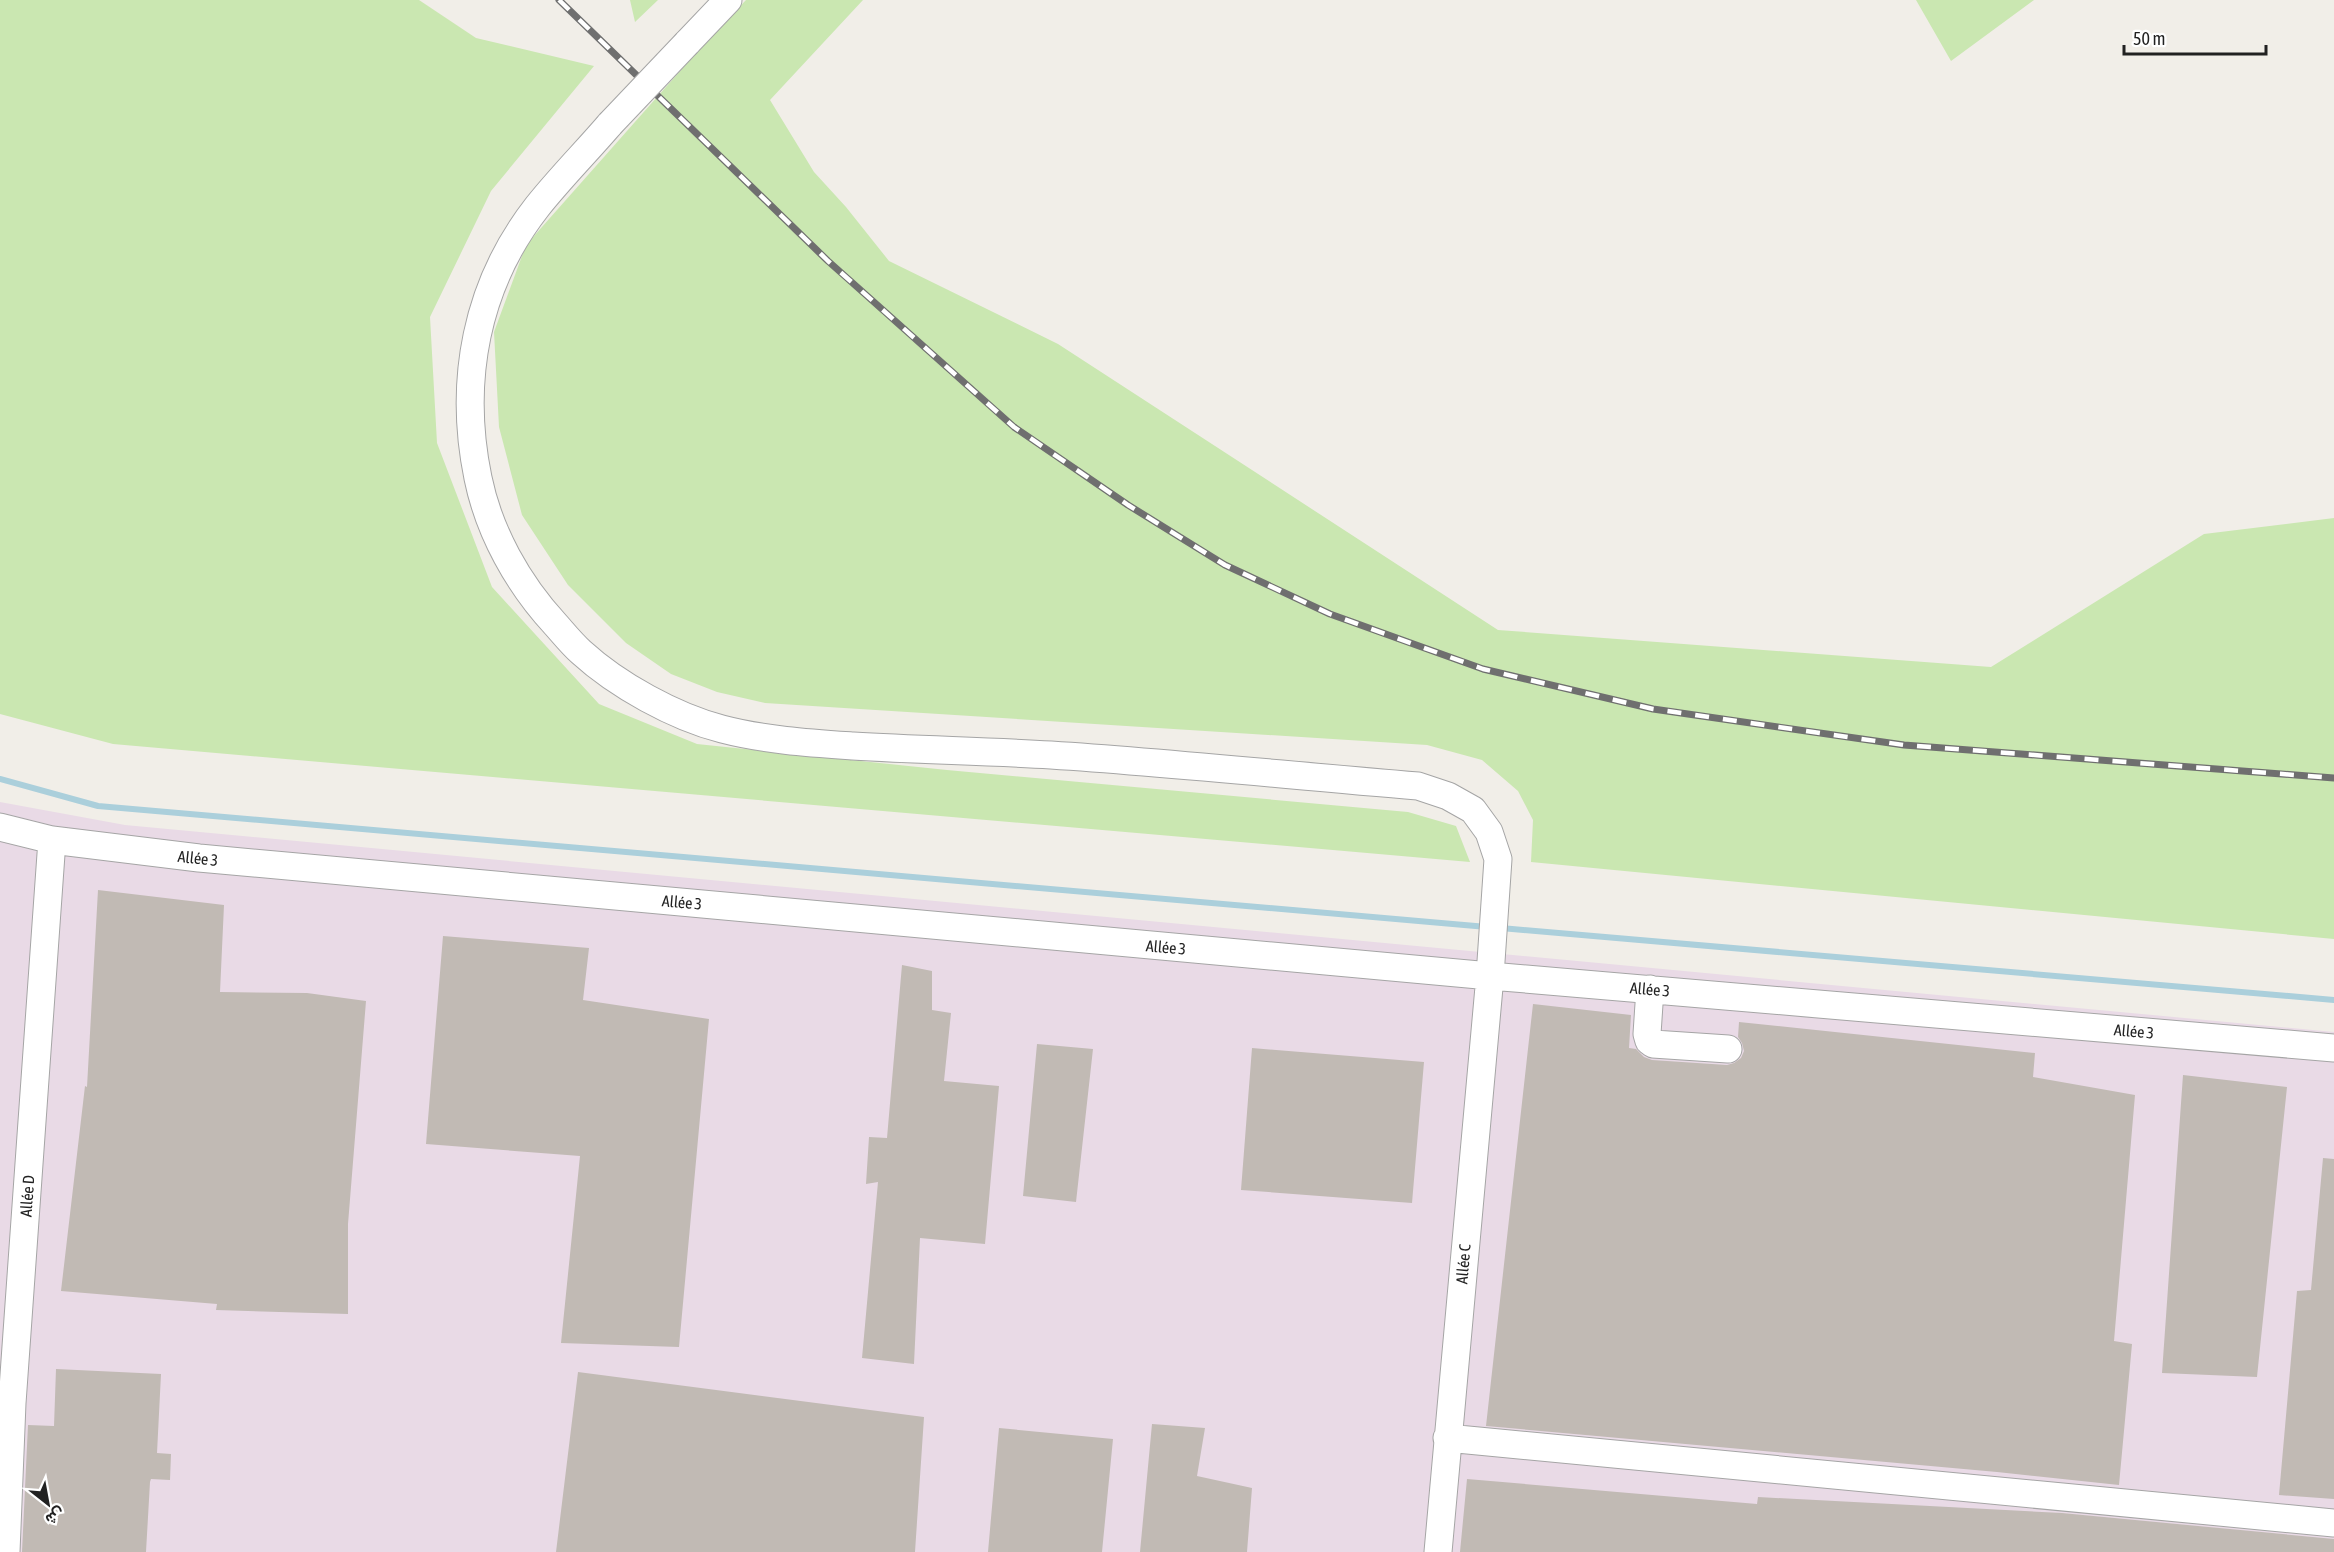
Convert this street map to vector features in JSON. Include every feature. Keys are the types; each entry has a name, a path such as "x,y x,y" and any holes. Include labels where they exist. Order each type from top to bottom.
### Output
{"street":[{"name":"Allée C","path":"728,0 610,124 536,208 510,247 488,294 474,346 470,394 471,446 482,498 504,553 539,606 581,652 626,687 680,714 721,729 802,742 1052,755 1418,786 1448,796 1473,810 1489,832 1498,859 1491,969 1438,1552"},
{"name":"Allée 3","path":"0,827 52,840 222,861 1491,969 1650,989 2334,1048"},
{"name":"Allée D","path":"6,1552 12,1403 52,840"},
{"path":"1650,989 1647,1034 1649,1041 1653,1044 1728,1049"},
{"path":"1447,1438 2334,1523"}],"shaded area":[{"path":"0,802 125,825 2334,1032 2334,1552 0,1552"}],"green space":[{"path":"0,0 419,0 476,38 594,66 491,191 430,317 437,443 492,587 599,704 697,744 947,770 1408,812 1456,826 1470,862 113,744 0,714"},
{"path":"630,0 658,0 635,22"},
{"path":"746,0 863,0 770,100 814,172 846,207 889,261 1058,344 1498,630 1991,667 2204,534 2334,518 2334,939 1531,862 1533,820 1518,791 1482,760 1427,745 765,703 717,692 671,674 626,643 568,585 522,515 499,427 494,332 526,245 704,44"},
{"path":"1916,0 2034,0 1951,61"}],"building":[{"path":"98,890 224,905 220,992 307,993 366,1001 348,1224 348,1314 216,1310 217,1304 61,1291 85,1086 87,1087"},
{"path":"443,936 589,948 583,1000 709,1019 679,1347 561,1343 580,1156 426,1144"},
{"path":"902,965 932,971 932,1010 951,1013 944,1081 999,1086 985,1244 920,1238 914,1364 862,1358 878,1182 866,1184 869,1137 887,1138"},
{"path":"1533,1004 1631,1015 1629,1048 1636,1049 1644,1057 1652,1060 1727,1065 1734,1063 1741,1058 1744,1051 1738,1037 1739,1022 2035,1053 2033,1077 2135,1095 2114,1341 2132,1344 2119,1485 1486,1426"},
{"path":"1037,1044 1093,1049 1076,1202 1023,1196"},
{"path":"1252,1048 1424,1062 1412,1203 1241,1190"},
{"path":"2183,1075 2287,1087 2257,1377 2162,1373"},
{"path":"2323,1158 2334,1159 2334,1499 2279,1495 2297,1291 2311,1290"},
{"path":"56,1369 161,1374 157,1453 171,1454 170,1480 151,1479 150,1482 146,1552 22,1552 28,1425 54,1426"},
{"path":"578,1372 924,1417 915,1552 556,1552"},
{"path":"1152,1424 1205,1428 1197,1476 1252,1488 1247,1552 1140,1552"},
{"path":"999,1428 1113,1439 1102,1552 988,1552"},
{"path":"1467,1479 1757,1504 1758,1497 2062,1513 2334,1539 2334,1552 1460,1552"}],"waterway":[{"path":"0,779 98,806 1487,927"},
{"path":"1501,928 2334,1000"}],"railway":[{"path":"559,0 828,261 1014,427 1128,505 1225,565 1330,614 1483,669 1653,709 1904,745 2334,778"}]}
